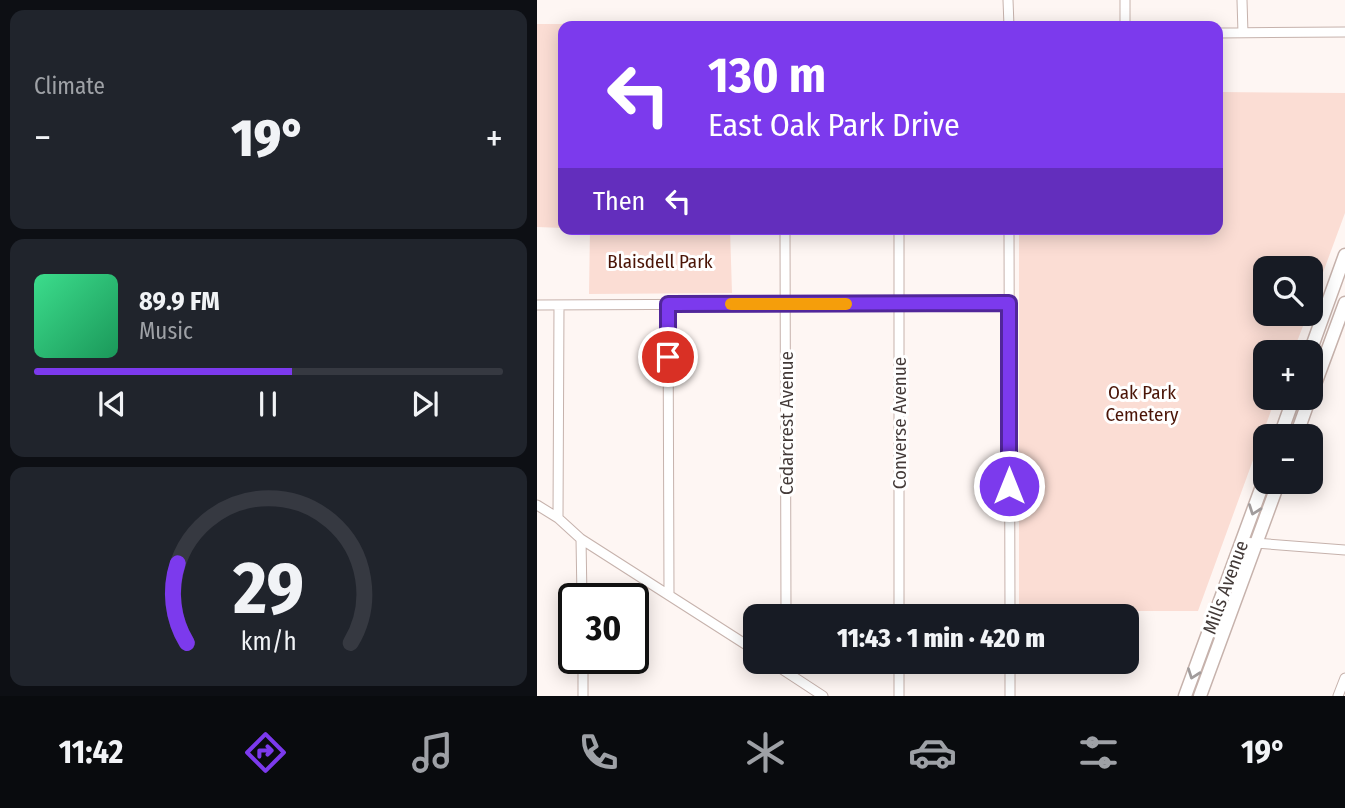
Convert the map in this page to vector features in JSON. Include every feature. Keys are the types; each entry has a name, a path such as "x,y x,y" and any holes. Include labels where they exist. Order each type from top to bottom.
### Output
{"main road":[{"path":"1314,340 1345,255"},
{"path":"1323,361 1345,303"},
{"name":"Mills Avenue","path":"1185,696 1259,494"},
{"name":"Mills Avenue","path":"1200,696 1274,494"}],"street":[{"path":"1008,0 1009,21"},
{"path":"1125,0 1125,21"},
{"path":"1242,0 1243,33"},
{"path":"1223,33 1345,32"},
{"name":"Cedarcrest Avenue","path":"785,235 786,604"},
{"name":"Converse Avenue","path":"899,235 899,604"},
{"path":"1009,235 1010,604"},
{"path":"537,304 1009,303"},
{"path":"559,304 559,517"},
{"path":"668,304 669,594"},
{"path":"537,505 559,517 581,539 743,642"},
{"path":"581,539 582,583"},
{"path":"1242,541 1345,550"},
{"path":"583,674 583,696"},
{"path":"796,674 823,696"},
{"path":"899,674 899,696"},
{"path":"1010,674 1010,696"},
{"path":"1339,696 1345,678"}],"green space":[{"name":"Blaisdell Park","path":"537,24 558,24 558,228 537,227"},
{"name":"Oak Park Cemetery","path":"1223,92 1345,93 1345,213 1323,273 1323,256 1253,256 1253,326 1303,326 1298,340 1253,340 1253,410 1271,410 1266,424 1253,424 1253,460 1198,611 1139,611 1139,604 1019,604 1019,235 1223,235"},
{"name":"Blaisdell Park","path":"590,235 730,235 732,293 589,294"}],"slow traffic":[{"path":"731,304 846,304"}],"route":[{"path":"668,357 668,304 1009,303 1009,486"}]}
